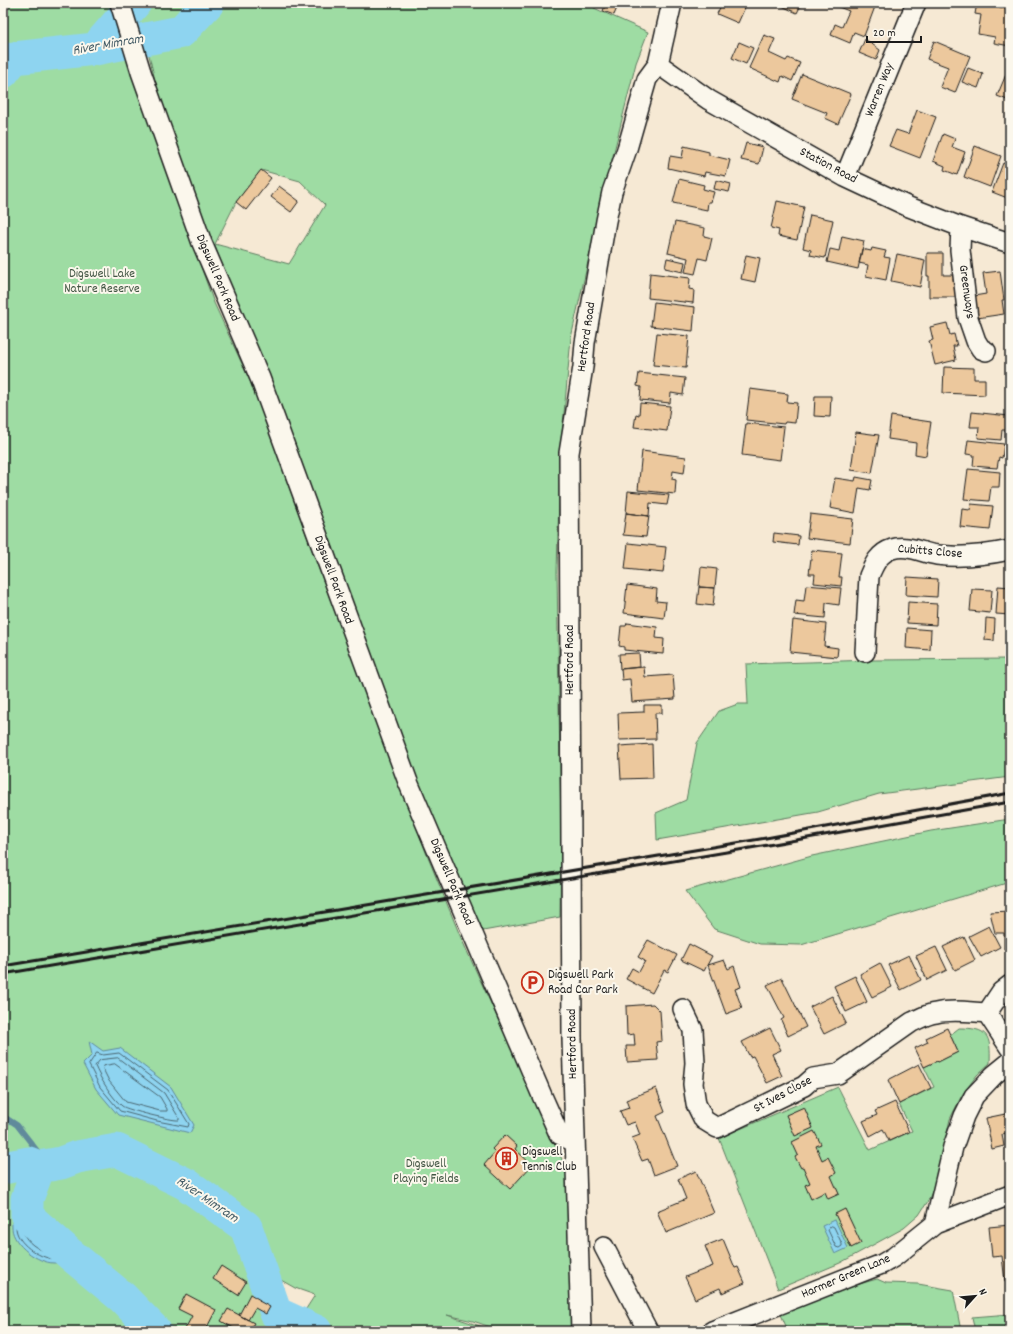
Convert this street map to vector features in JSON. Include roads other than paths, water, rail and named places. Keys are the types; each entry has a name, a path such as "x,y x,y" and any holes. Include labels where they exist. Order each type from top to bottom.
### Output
{"street":[{"name":"Digswell Park Road","path":"120,3 141,72 202,243 260,378 408,782 542,1098 559,1134 574,1142"},
{"name":"Hertford Road","path":"581,1331 572,1038 569,453 583,367 585,343 612,192 627,150 647,79 658,64 672,3"},
{"name":"Warren Way","path":"845,176 916,3"},
{"name":"Station Road","path":"658,64 709,100 845,176 909,207 961,228 1010,243"},
{"name":"Greenways","path":"961,228 960,250 968,318 976,341 981,349 986,351"},
{"name":"Cubitts Close","path":"865,652 870,576 873,565 878,557 884,552 899,547 938,555 963,556 991,554 1010,550"},
{"path":"1010,985 1001,992 987,1013 1010,1048"},
{"name":"St Ives Close","path":"683,1009 693,1030 696,1104 704,1120 717,1128 804,1086 813,1078 838,1074 912,1022 925,1016 936,1012 951,1011 987,1013"},
{"path":"935,1224 953,1147 964,1116 974,1096 994,1075 1010,1062"},
{"name":"Harmer Green Lane","path":"712,1331 882,1264 894,1257 935,1224 1010,1195"},
{"path":"604,1247 648,1331"}],"water":[{"path":"89,1041 103,1051 120,1048 171,1087 194,1125 190,1133 118,1115 96,1089 83,1064 92,1055"},
{"path":"27,1199 29,1208 83,1254 79,1259 57,1263 48,1262 41,1260 27,1252 22,1247 13,1234 12,1225 18,1200"},
{"path":"835,1220 848,1248 835,1254 822,1226"}],"waterway":[{"path":"102,41 135,3"},
{"name":"River Mimram","path":"3,72 14,58 95,49 181,32 208,3"},
{"path":"3,1116 17,1125 42,1157 39,1167"},
{"name":"River Mimram","path":"3,1168 29,1163 39,1167 61,1163 77,1157 117,1150 186,1184 246,1227 276,1313 316,1331"},
{"name":"River Mimram","path":"39,1167 27,1199 27,1216 123,1298 155,1331"}],"railway":[{"path":"3,966 766,838 1010,793"},
{"path":"3,974 768,845 1010,802"}],"place":[{"name":"Digswell Park Road Car Park","path":"532,982"},
{"name":"Digswell Tennis Club","path":"507,1159"}],"park label":[{"name":"Digswell Lake Nature Reserve","path":"102,282"},
{"name":"Digswell Playing Fields","path":"426,1172"}]}
